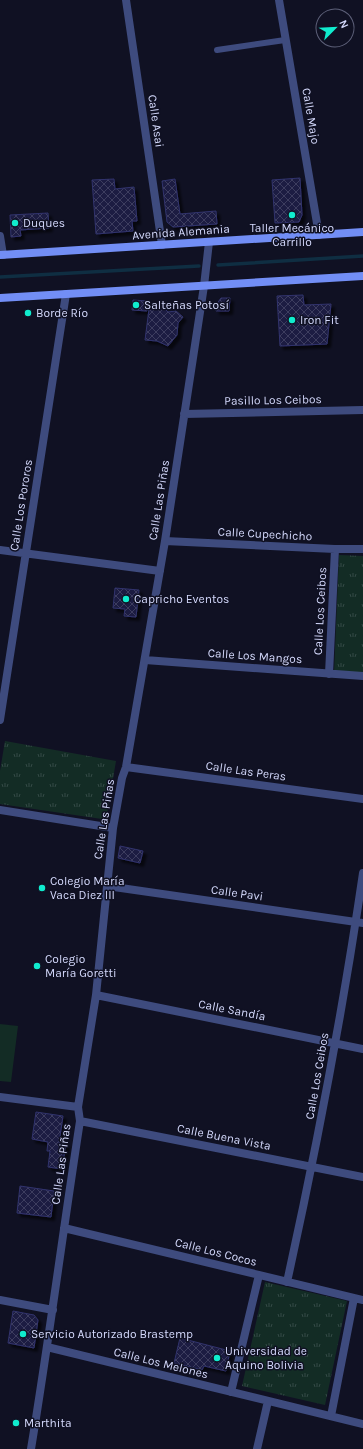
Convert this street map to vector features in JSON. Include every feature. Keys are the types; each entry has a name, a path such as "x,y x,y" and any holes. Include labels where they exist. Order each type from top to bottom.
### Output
{"main road":[{"name":"Avenida Alemania","path":"1,255 363,232"},
{"path":"0,298 363,276"}],"street":[{"name":"Calle Asai","path":"126,0 162,245"},
{"name":"Calle Majo","path":"279,0 319,235"},
{"path":"0,236 1,255"},
{"name":"Calle Las Piñas","path":"31,1449 48,1347 80,1121 78,1107 96,995 113,828 122,778 126,768 165,541 204,286 208,242"},
{"name":"Calle Los Pororos","path":"0,720 66,294"},
{"name":"Pasillo Los Ceibos","path":"184,414 363,410"},
{"name":"Calle Cupechicho","path":"165,541 363,549"},
{"name":"Calle Los Ceibos","path":"329,674 335,549"},
{"path":"0,550 160,571"},
{"name":"Calle Los Mangos","path":"145,660 363,676"},
{"name":"Calle Las Peras","path":"126,768 363,799"},
{"path":"0,810 113,828"},
{"name":"Calle Los Ceibos","path":"288,1282 359,922 363,873"},
{"name":"Calle Pavi","path":"107,886 359,922"},
{"name":"Calle Sandía","path":"96,995 363,1049"},
{"path":"0,1097 78,1107"},
{"name":"Calle Buena Vista","path":"80,1121 363,1177"},
{"name":"Calle Los Cocos","path":"64,1228 363,1300"},
{"path":"231,1392 259,1275"},
{"path":"331,1416 354,1298"},
{"path":"0,1300 53,1310"},
{"name":"Calle Los Melones","path":"48,1347 363,1424"},
{"path":"257,1449 268,1401"}],"lane":[{"path":"217,50 285,40"}],"green space":[{"path":"339,555 363,556 363,674 334,673"},
{"path":"5,741 116,761 107,814 102,819 0,804 0,771"},
{"path":"0,1024 18,1026 11,1082 0,1081"},
{"path":"265,1282 347,1301 325,1405 242,1386"}],"building":[{"path":"300,178 302,215 299,222 275,223 272,180"},
{"path":"114,179 115,189 134,187 137,221 132,221 133,231 96,234 92,180"},
{"path":"175,179 180,214 216,211 217,224 173,227 167,222 162,181"},
{"path":"48,213 49,228 20,230 21,236 11,237 10,215"},
{"path":"303,295 304,305 331,304 327,344 280,346 277,296"},
{"path":"221,298 230,298 229,311 216,311 216,305"},
{"path":"133,300 147,301 147,311 132,310"},
{"path":"163,307 168,312 176,311 183,317 178,323 177,335 168,346 157,341 145,340 149,309"},
{"name":"Capricho Eventos","path":"115,588 139,590 136,617 124,616 125,609 113,608"},
{"path":"120,846 143,851 140,863 118,858"},
{"path":"36,1112 63,1116 59,1143 66,1144 62,1169 48,1167 50,1151 47,1151 48,1142 32,1139"},
{"path":"20,1186 54,1191 51,1217 17,1213"},
{"name":"Servicio Autorizado Brastemp","path":"13,1311 34,1315 38,1320 34,1348 8,1343"},
{"path":"180,1338 230,1351 226,1371 204,1366 202,1370 174,1363"}],"waterway":[{"path":"218,265 363,256"},
{"path":"0,277 199,266"}],"place":[{"name":"Taller Mecánico Carrillo","path":"292,215"},
{"name":"Duques","path":"15,223"},
{"name":"Salteñas Potosí","path":"136,305"},
{"name":"Borde Río","path":"28,313"},
{"name":"Iron Fit","path":"292,320"},
{"name":"Capricho Eventos","path":"126,599"},
{"name":"Colegio María Vaca Diez III","path":"42,888"},
{"name":"Colegio María Goretti","path":"37,966"},
{"name":"Servicio Autorizado Brastemp","path":"23,1334"},
{"name":"Universidad de Aquino Bolivia","path":"217,1358"},
{"name":"Marthita","path":"16,1423"}]}
